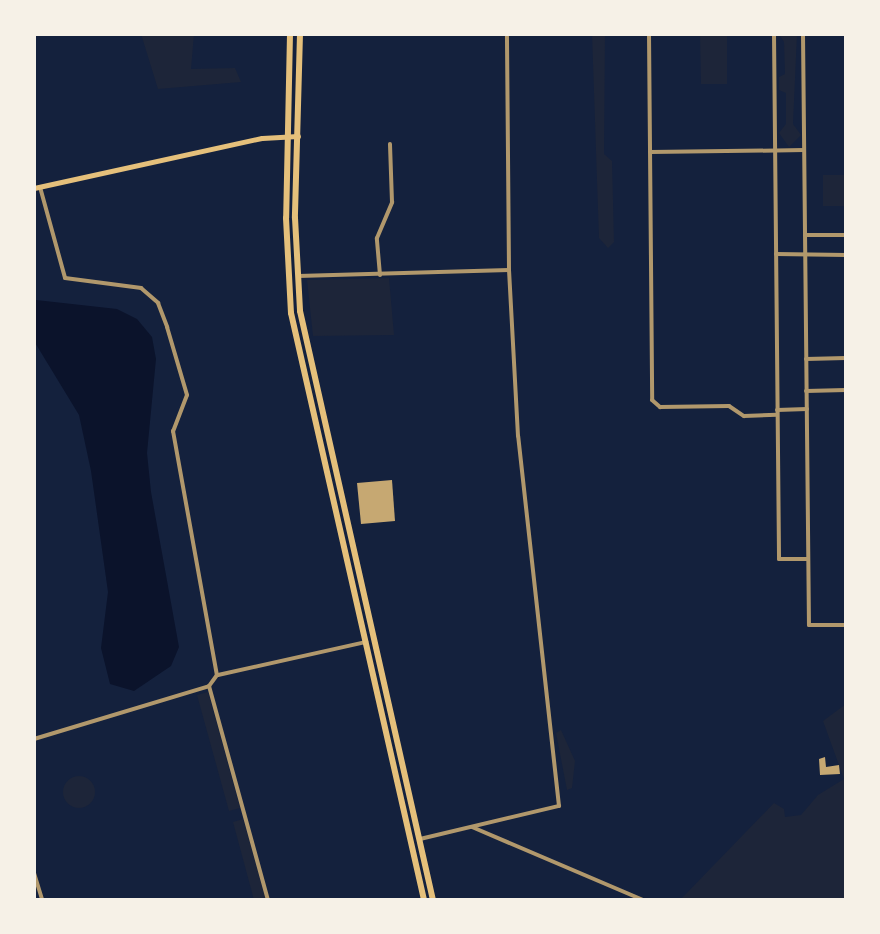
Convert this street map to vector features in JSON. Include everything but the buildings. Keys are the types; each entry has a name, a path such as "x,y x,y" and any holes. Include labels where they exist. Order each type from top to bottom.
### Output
{"main road":[{"path":"290,34 287,136 291,313 415,841 433,900"},
{"path":"300,34 296,276 314,390 368,642"},
{"path":"37,188 298,136"},
{"path":"415,841 424,900"}],"street":[{"path":"415,841 559,806 518,436 509,270 507,34"},
{"path":"649,34 652,400 660,407 729,406 744,416 807,409"},
{"path":"774,34 779,559 808,559"},
{"path":"803,34 809,625 846,625"},
{"path":"380,275 377,238 392,202 390,144"},
{"path":"650,152 804,150"},
{"path":"37,188 65,278 141,288 158,303 187,395 173,431 217,675"},
{"path":"805,235 846,235"},
{"path":"776,254 846,255"},
{"path":"296,276 509,270"},
{"path":"806,359 846,358"},
{"path":"806,391 846,390"},
{"path":"34,739 209,686 217,675 368,642"},
{"path":"209,686 268,900"},
{"path":"470,826 643,900"},
{"path":"34,873 42,900"}],"shaded area":[{"path":"141,34 194,34 191,69 235,68 241,82 158,89"},
{"path":"592,34 605,34 604,154 612,161 614,242 608,248 599,238"},
{"path":"700,34 727,34 727,84 701,84"},
{"path":"779,34 797,34 793,124 801,135 789,147 779,133 786,124 786,93 779,90 779,77 785,74 784,42"},
{"path":"823,175 846,175 846,206 823,206"},
{"path":"389,278 394,335 313,336 307,280"},
{"path":"36,300 117,309 137,319 152,337 156,359 147,453 151,492 179,647 171,666 134,691 110,684 101,648 108,592 91,471 79,415 34,341"},
{"path":"208,692 240,808 229,811 197,695"},
{"path":"846,704 846,900 680,900 774,803 784,809 785,817 801,815 818,795 844,779 823,721"},
{"path":"561,730 575,761 572,788 567,790 556,733"},
{"path":"79,776 90,781 95,792 90,803 79,808 68,803 63,792 68,781"},
{"path":"243,819 266,900 254,900 233,822"}]}
